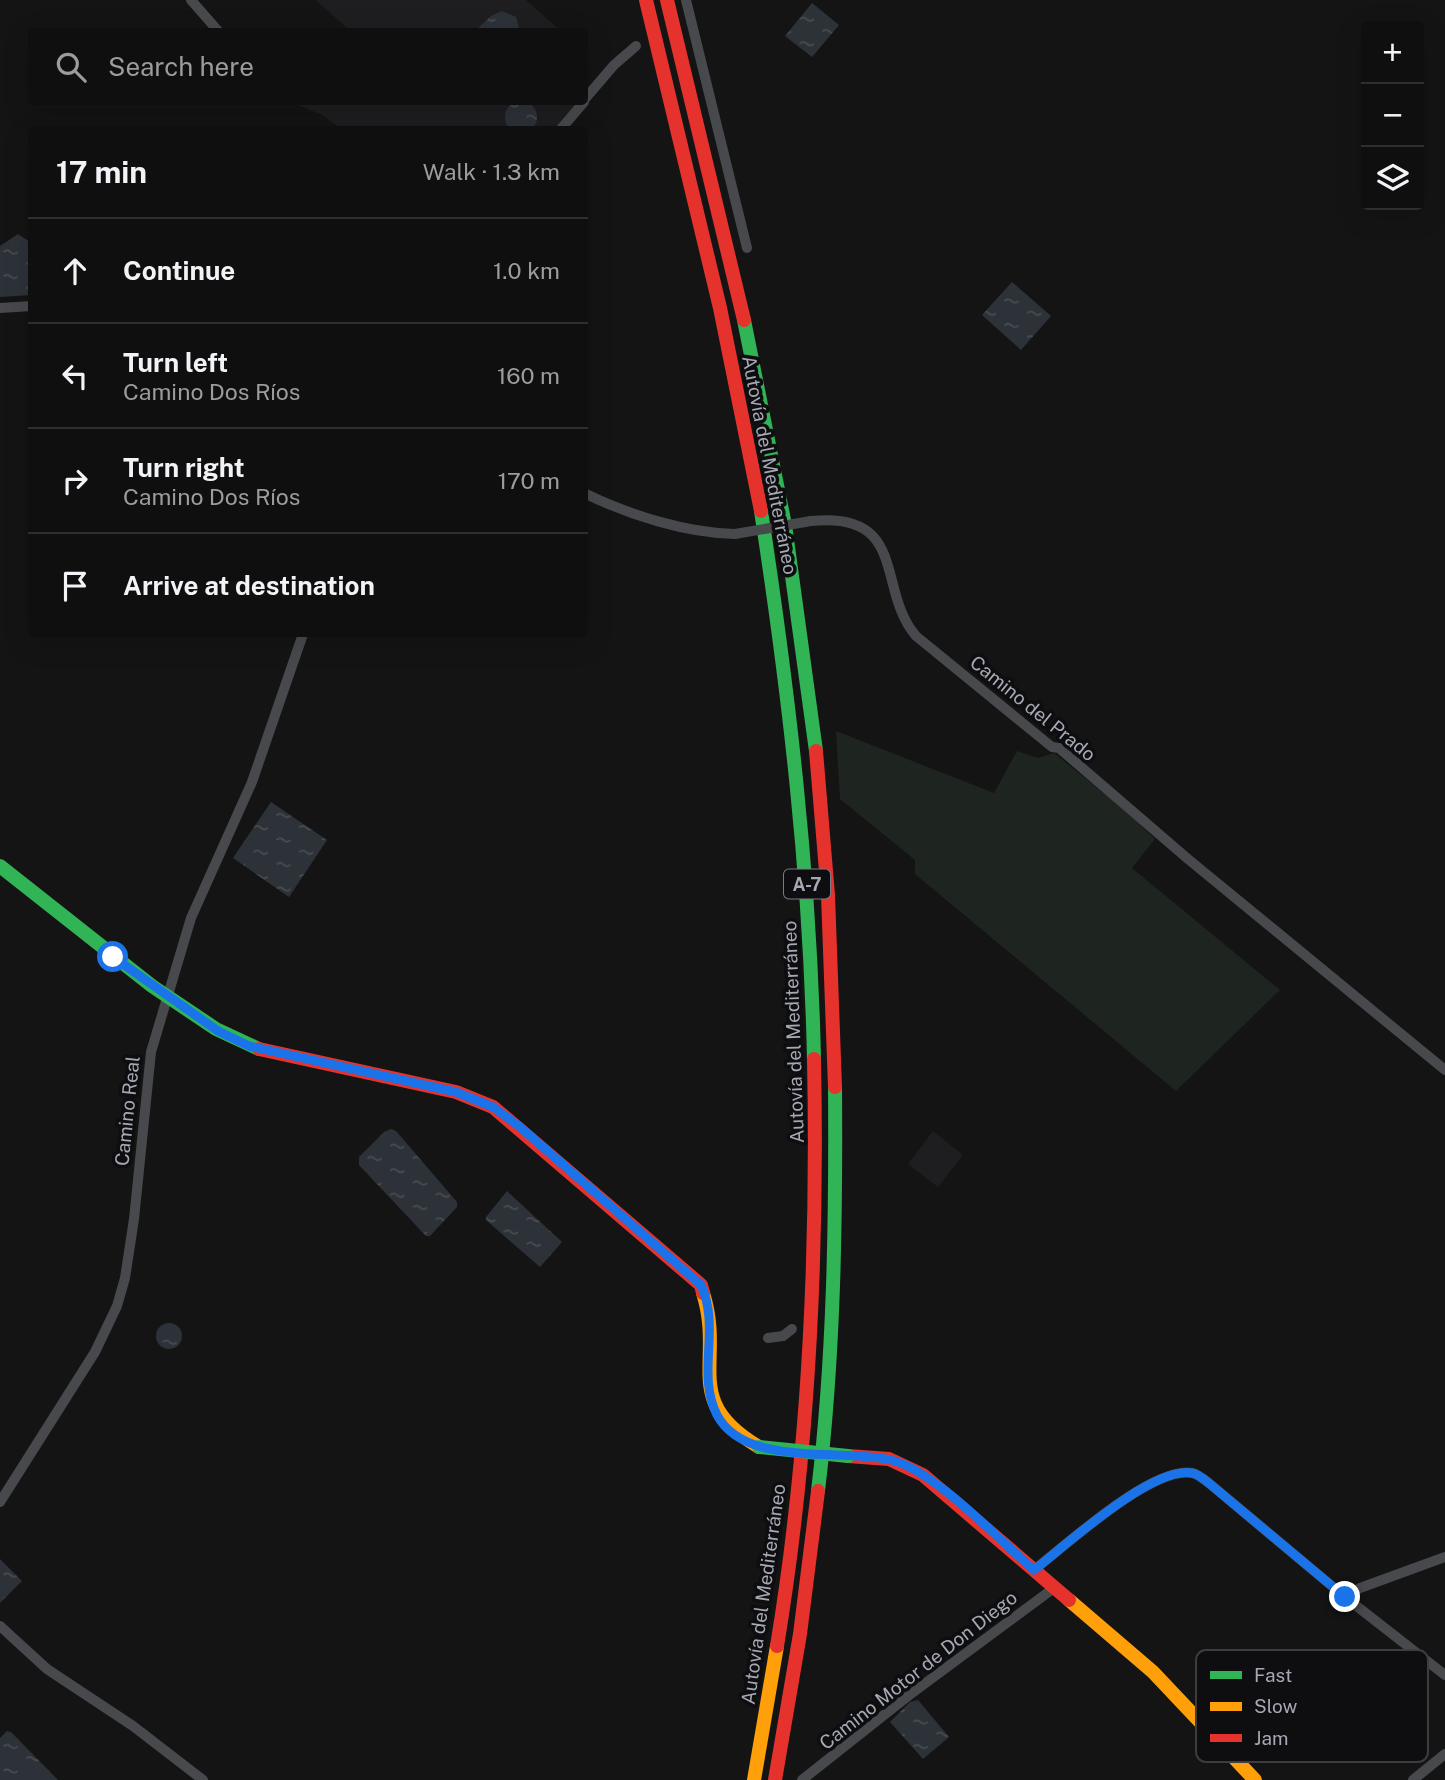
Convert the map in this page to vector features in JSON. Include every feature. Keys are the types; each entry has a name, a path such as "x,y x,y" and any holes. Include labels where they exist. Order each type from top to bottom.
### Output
{"main road":[{"name":"Autovía del Mediterráneo","path":"646,0 735,375 758,493 794,737 809,918 816,1091 813,1272 799,1472 775,1659 754,1780"},
{"name":"Autovía del Mediterráneo","path":"667,0 725,240 773,465 797,600 825,843 835,1033 836,1121 830,1332 805,1591 775,1780"},
{"path":"0,866 113,957 218,1031 249,1046 456,1092 493,1107 520,1127 701,1285 711,1319 710,1398 726,1428 759,1447 888,1459 916,1469 1153,1672 1196,1718"},
{"path":"1238,1762 1255,1780"}],"street":[{"path":"191,0 216,28"},
{"path":"686,0 747,248"},
{"path":"588,96 614,65 636,46"},
{"path":"563,126 581,105"},
{"path":"0,308 28,306"},
{"name":"Camino del Prado","path":"588,495 608,505 702,531 735,534 831,519 846,522 873,537 890,562 900,612 916,636 1052,747 1059,748 1199,868 1445,1070"},
{"name":"Camino Real","path":"0,1502 95,1352 117,1306 125,1278 134,1219 151,1052 191,918 272,731 302,637"},
{"path":"768,1338 783,1336 792,1329"},
{"path":"1034,1570 1138,1489 1178,1474 1191,1473 1210,1484 1413,1650"},
{"path":"1345,1597 1360,1588 1445,1557"},
{"name":"Camino Motor de Don Diego","path":"802,1780 908,1696 1054,1588"},
{"path":"0,1626 47,1669 133,1726 203,1780"},
{"path":"1428,1662 1445,1675"},
{"path":"1413,1780 1445,1754"}],"shaded area":[{"path":"316,0 526,0 558,28 347,28"},
{"path":"298,105 577,105 559,126 338,126 322,115"},
{"path":"836,731 994,793 1017,751 1038,758 1054,753 1126,811 1155,839 1132,868 1280,990 1176,1091 915,874 915,860 840,799"},
{"path":"933,1131 963,1155 938,1187 908,1164"}],"water":[{"path":"812,3 839,25 812,57 785,36"},
{"path":"502,11 516,17 519,28 478,28 491,16"},
{"path":"512,105 530,105 537,117 533,126 509,126 505,117"},
{"path":"18,234 28,241 28,295 0,297 0,246"},
{"path":"1012,282 1051,316 1021,350 982,315"},
{"path":"271,802 327,840 289,897 233,858"},
{"path":"391,1129 396,1131 457,1202 457,1207 430,1236 426,1236 359,1165 359,1157 384,1132"},
{"path":"507,1191 562,1242 540,1267 486,1220"},
{"path":"169,1323 178,1327 182,1336 178,1345 169,1349 160,1345 156,1336 160,1327"},
{"path":"0,1559 22,1581 0,1603"},
{"path":"918,1700 949,1737 923,1759 890,1722 910,1702"},
{"path":"7,1731 58,1780 0,1780 0,1738"}],"traffic: fast":[{"path":"744,320 785,525 816,751"},
{"path":"761,511 781,647 803,852 814,1059"},
{"path":"0,866 152,986 216,1029 259,1049"},
{"path":"818,1491 828,1390 833,1289 835,1087"},
{"path":"759,1447 848,1456"}],"traffic: slow":[{"path":"703,1293 710,1340 712,1396 720,1413 735,1430 759,1447"},
{"path":"1069,1600 1153,1672 1196,1718"},
{"path":"754,1780 777,1646"},
{"path":"1238,1762 1255,1780"}],"traffic: jam":[{"path":"646,0 720,308 761,511"},
{"path":"667,0 744,320"},
{"path":"816,751 828,895 835,1087"},
{"path":"259,1049 456,1092 493,1107 701,1285 703,1293"},
{"path":"777,1646 797,1500 809,1353 814,1206 814,1059"},
{"path":"848,1456 889,1459 923,1475 1069,1600"},
{"path":"775,1780 800,1634 818,1491"}],"route":[{"path":"113,957 218,1031 249,1046 295,1059 456,1092 493,1107 520,1127 701,1285 711,1319 708,1382 710,1398 726,1428 739,1438 770,1450 888,1459 916,1469 1034,1570 1138,1489 1178,1474 1191,1473 1210,1484 1345,1597"}]}
